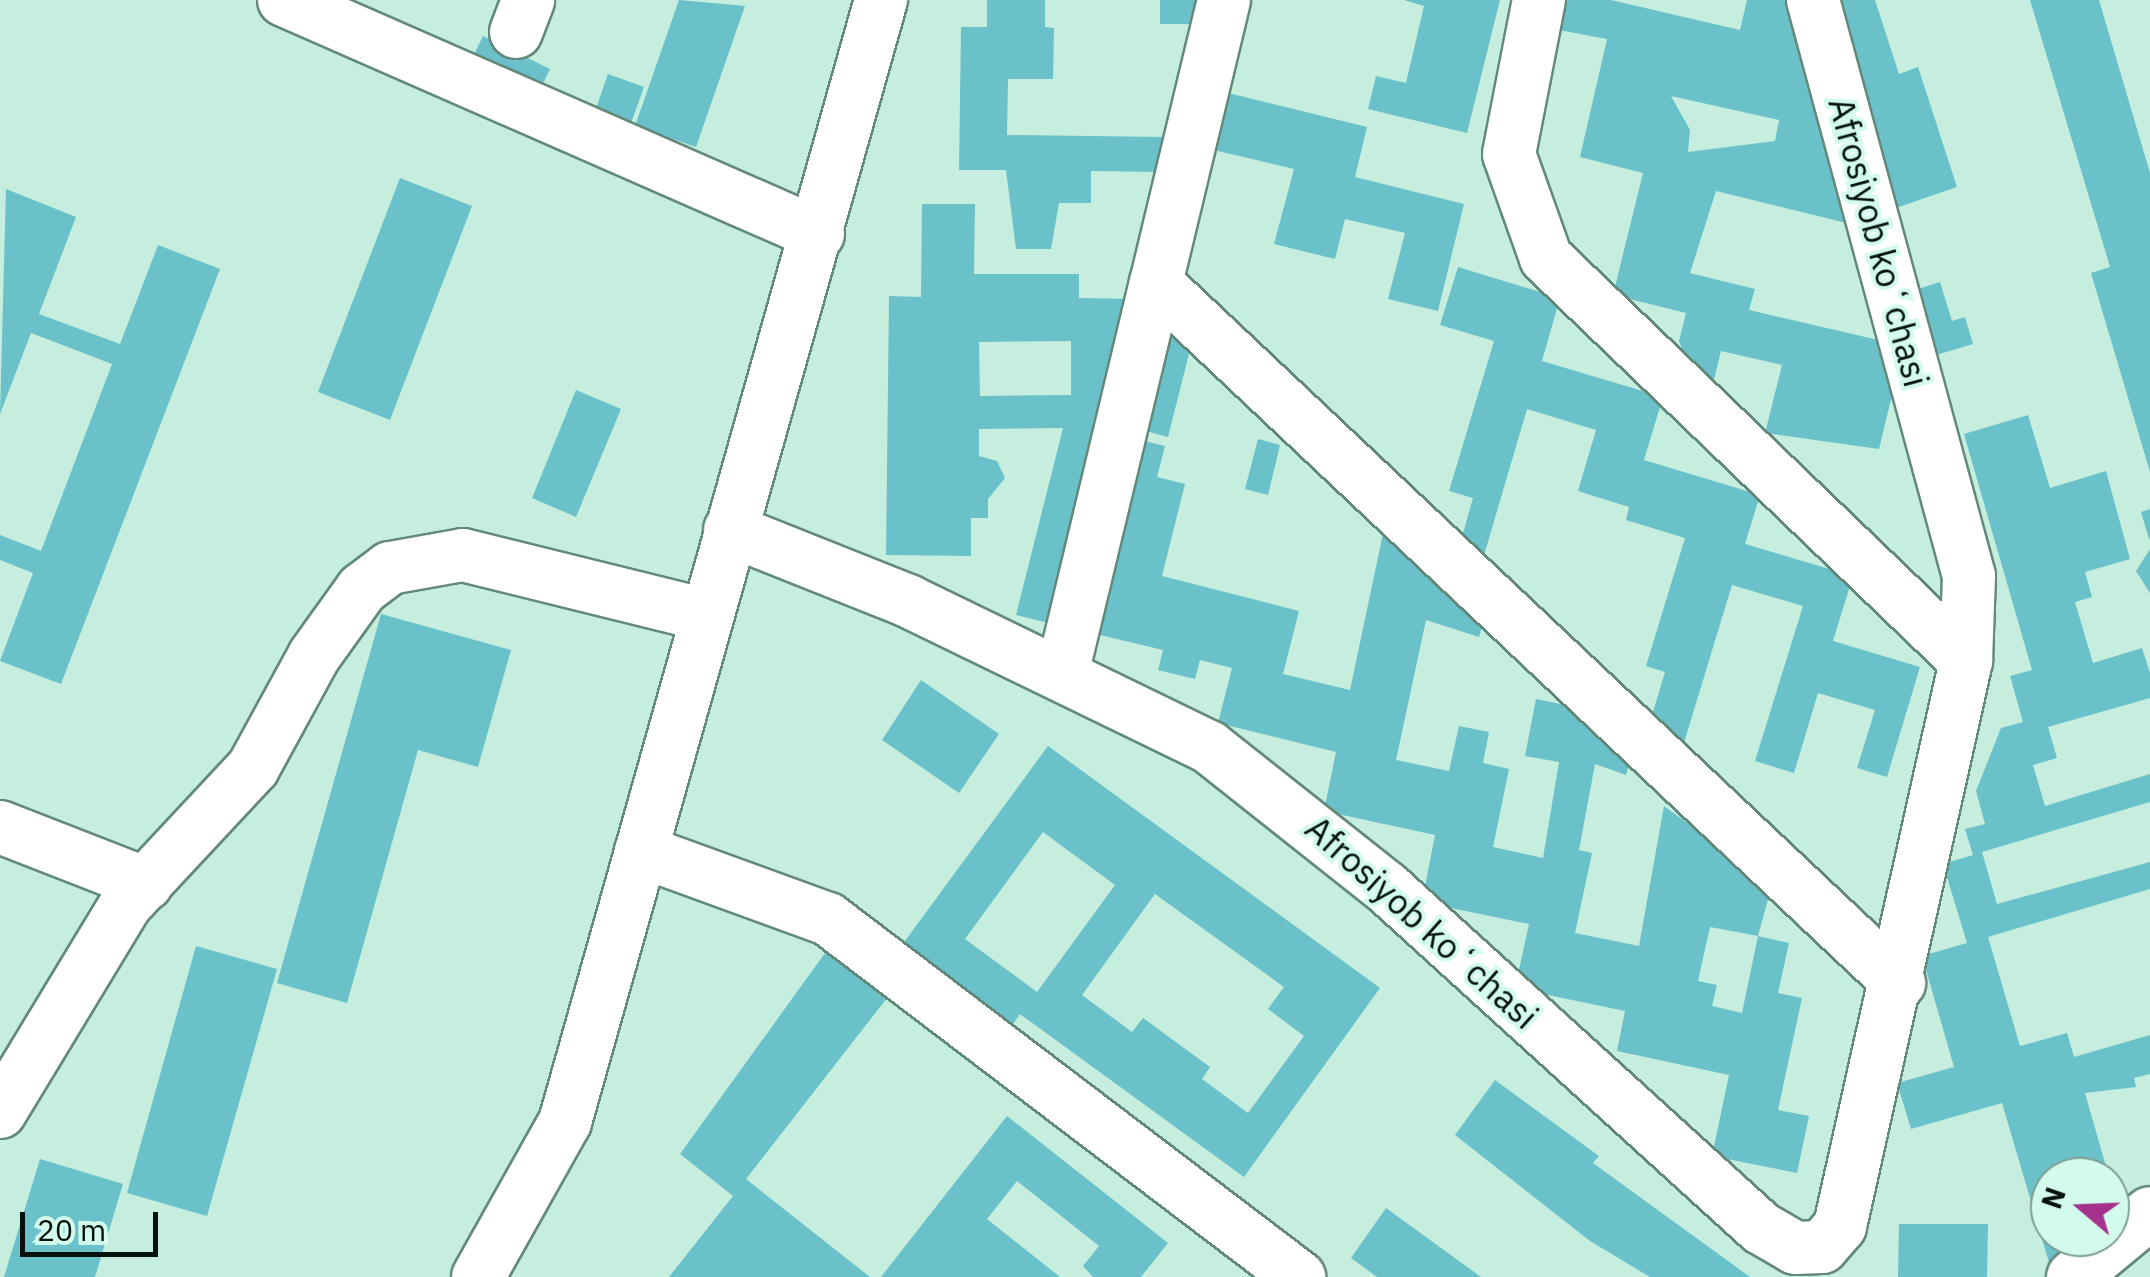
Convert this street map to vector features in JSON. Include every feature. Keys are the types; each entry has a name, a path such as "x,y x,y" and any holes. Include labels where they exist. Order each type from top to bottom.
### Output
{"street":[{"path":"284,0 818,234"},
{"path":"478,1277 565,1122 881,0"},
{"path":"1062,674 1224,0"},
{"path":"1539,0 1509,154 1546,258 1966,660"},
{"name":"Afrosiyob koʻchasi","path":"730,530 1062,674 1209,747 1285,800 1761,1228 1810,1262 1840,1226 1898,983 1966,660 1970,576 1813,0"},
{"path":"1156,283 1898,983"},
{"path":"0,1112 146,884 253,768 314,656 362,589 390,568 463,555 706,615"},
{"path":"0,828 146,884"},
{"path":"641,851 828,919 1272,1269"},
{"path":"2073,1277 2150,1213"}],"building":[{"path":"679,0 745,6 696,147 635,126"},
{"path":"987,0 1045,0 1045,27 1054,28 1053,79 1008,79 1007,135 1163,137 1163,172 1091,171 1091,203 1059,203 1051,249 1016,249 1006,170 959,170 961,27 987,27"},
{"path":"1160,0 1208,0 1207,24 1160,24"},
{"path":"1227,0 1251,0 1228,93 1367,127 1355,177 1464,204 1438,311 1388,299 1405,233 1345,219 1335,259 1274,244 1294,169 1201,147"},
{"path":"1404,0 1500,0 1467,133 1368,109 1376,76 1406,83 1424,6"},
{"path":"1548,0 1611,0 1740,30 1747,0 1798,0 1859,226 1716,191 1690,273 1755,289 1749,310 1904,346 1879,449 1765,433 1782,365 1721,351 1711,392 1693,378 1679,341 1686,313 1613,295 1643,173 1580,157 1607,39 1543,27","holes":["1671,96 1779,120 1775,141 1688,152 1690,130"]},
{"path":"1822,0 1875,0 1899,74 1918,67 1957,187 1890,210"},
{"path":"2030,0 2099,0 2150,173 2150,472 2091,273 2110,267"},
{"path":"483,36 550,69 533,104 466,71"},
{"path":"608,74 644,87 629,129 593,117"},
{"path":"400,178 472,206 390,420 318,392"},
{"path":"6,189 76,217 39,314 120,344 158,245 220,269 61,684 0,661 33,573 0,560 0,535 41,551 112,364 31,333 0,414"},
{"path":"922,204 975,204 974,274 1079,274 1079,298 1135,299 1057,625 1016,615 1063,428 979,429 979,456 997,461 1005,478 988,499 988,518 971,518 971,556 886,555 889,296 921,297","holes":["1071,341 1071,395 980,396 979,342"]},
{"path":"1458,267 1560,298 1542,361 1663,397 1644,460 1760,495 1745,544 1853,576 1833,641 1920,667 1887,777 1857,768 1875,710 1818,693 1794,773 1755,761 1803,606 1732,585 1683,746 1646,735 1665,672 1646,666 1685,538 1626,520 1629,507 1578,491 1596,430 1527,409 1480,569 1459,547 1473,498 1449,491 1494,341 1440,325"},
{"path":"1940,282 1952,321 1965,317 1973,344 1933,356 1912,291"},
{"path":"1153,323 1194,334 1168,437 1128,426"},
{"path":"576,390 621,409 576,517 532,498"},
{"path":"2028,415 2050,488 2106,471 2130,559 2085,572 2092,597 2075,602 2093,663 2142,648 2150,673 2150,698 2048,727 2057,758 2033,765 2045,806 2150,774 2150,802 1982,852 1997,904 2150,862 2150,889 1988,937 2020,1046 2067,1033 2074,1057 2150,1035 2150,1074 2134,1078 2136,1087 2085,1093 2103,1157 2030,1157 2030,1198 2002,1103 1911,1129 1897,1083 1954,1067 1922,956 1967,943 1943,864 1973,855 1965,829 1985,824 1976,791 2001,728 2023,722 2010,676 2032,670 1964,434"},
{"path":"1128,437 1165,446 1157,477 1185,484 1162,576 1299,611 1283,674 1350,690 1384,529 1486,612 1479,637 1426,620 1396,760 1449,771 1459,726 1489,732 1483,763 1509,769 1493,847 1543,858 1559,762 1525,756 1536,699 1570,706 1629,764 1626,775 1595,764 1579,850 1592,853 1575,933 1639,946 1664,806 1772,885 1758,936 1789,943 1778,993 1802,998 1778,1110 1809,1116 1797,1173 1712,1156 1729,1075 1617,1051 1625,1011 1515,988 1529,924 1422,902 1435,835 1324,811 1336,752 1218,723 1232,668 1200,660 1195,679 1158,670 1163,650 1079,630","holes":["1710,927 1758,936 1742,1013 1712,1006 1717,985 1698,981"]},
{"path":"1258,439 1280,445 1268,495 1245,489"},
{"path":"2150,509 2150,539 2149,539 2141,512"},
{"path":"2150,549 2150,593 2136,571"},
{"path":"381,614 511,650 478,767 418,750 347,1003 277,983"},
{"path":"921,680 999,734 959,793 882,740"},
{"path":"1048,746 1380,988 1244,1177 1020,1014 1001,1041 891,960","holes":["1043,832 1115,885 1037,992 965,939","1155,894 1284,987 1268,1009 1304,1036 1248,1113 1202,1079 1210,1067 1143,1018 1132,1032 1082,995"]},
{"path":"833,942 894,989 746,1179 870,1277 669,1277 733,1196 680,1154"},
{"path":"196,946 277,969 207,1216 127,1193"},
{"path":"1495,1080 1599,1156 1593,1163 1750,1277 1650,1277 1590,1241 1455,1135"},
{"path":"1007,1116 1168,1243 1141,1277 1093,1277 1083,1266 1099,1246 1017,1181 987,1219 1060,1277 881,1277"},
{"path":"40,1159 123,1184 95,1277 4,1277"},
{"path":"1386,1208 1481,1277 1377,1277 1351,1258"},
{"path":"1899,1224 1988,1224 1987,1277 1898,1277"}]}
